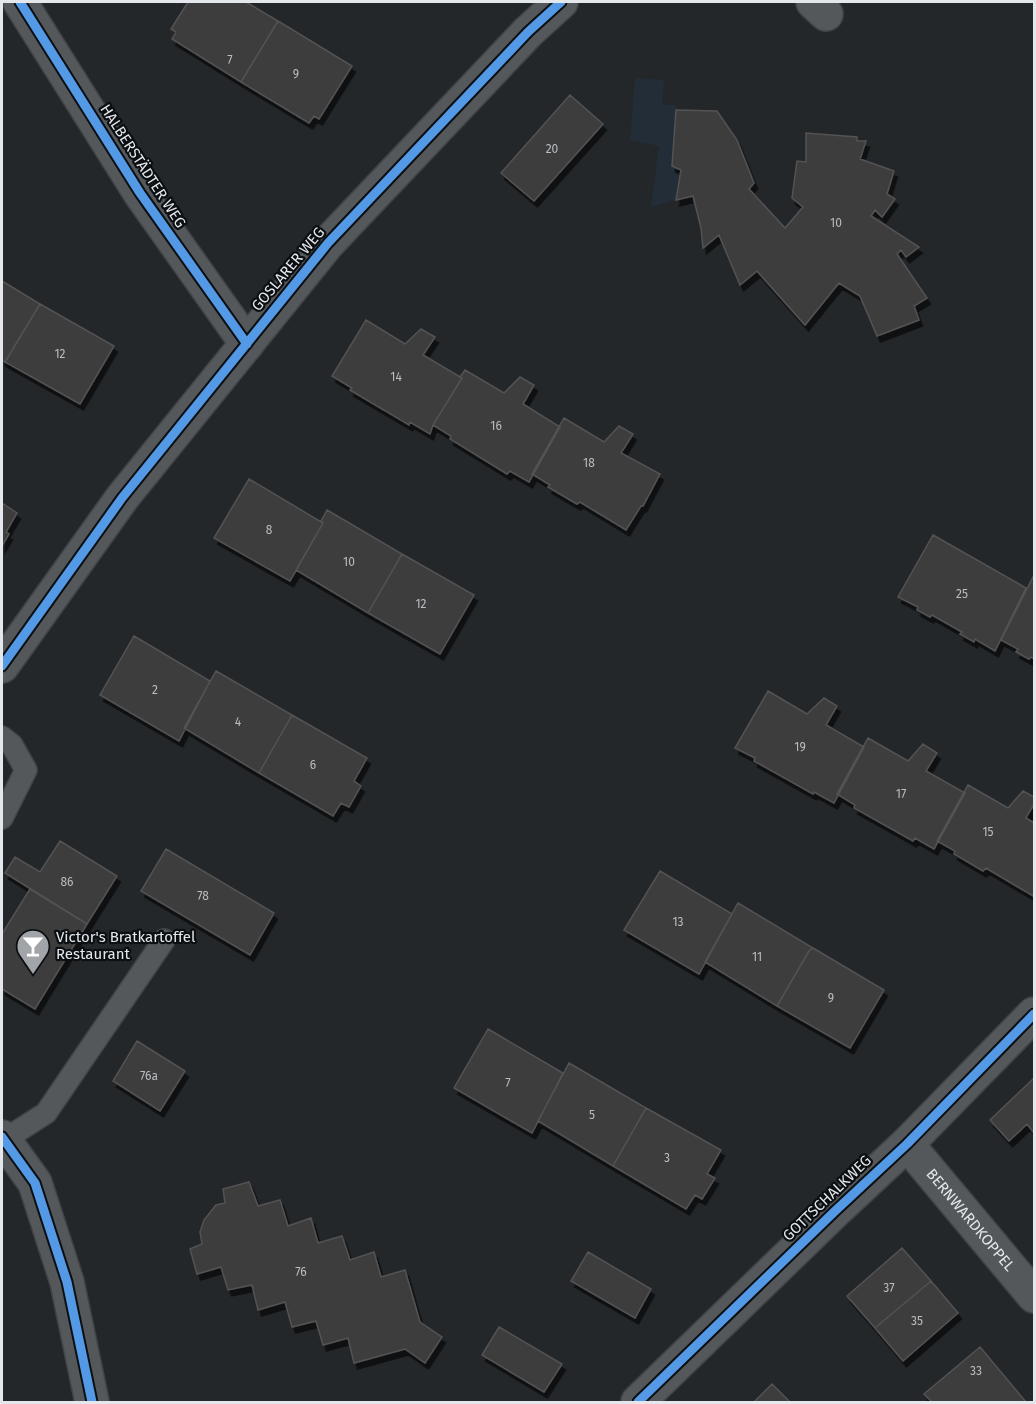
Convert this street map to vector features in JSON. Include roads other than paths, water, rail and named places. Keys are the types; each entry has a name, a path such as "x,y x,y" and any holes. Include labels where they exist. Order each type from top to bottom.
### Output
{"street":[{"name":"HALBERSTÄDTER WEG","path":"20,2 140,192 247,344"},
{"name":"GOSLARER WEG","path":"2,666 122,498 328,243 528,32 561,2"},
{"name":"GOTTSCHALKWEG","path":"638,1402 907,1144 1035,1014"},
{"path":"3,1138 35,1183 67,1282 92,1402"},
{"name":"BERNWARDKOPPEL","path":"907,1144 1035,1296"}],"lane":[{"path":"2,737 12,745 26,770 2,818"},
{"path":"3,1138 46,1113 164,940"}],"place":[{"name":"Victor's Bratkartoffel Restaurant","path":"33,975"}]}
